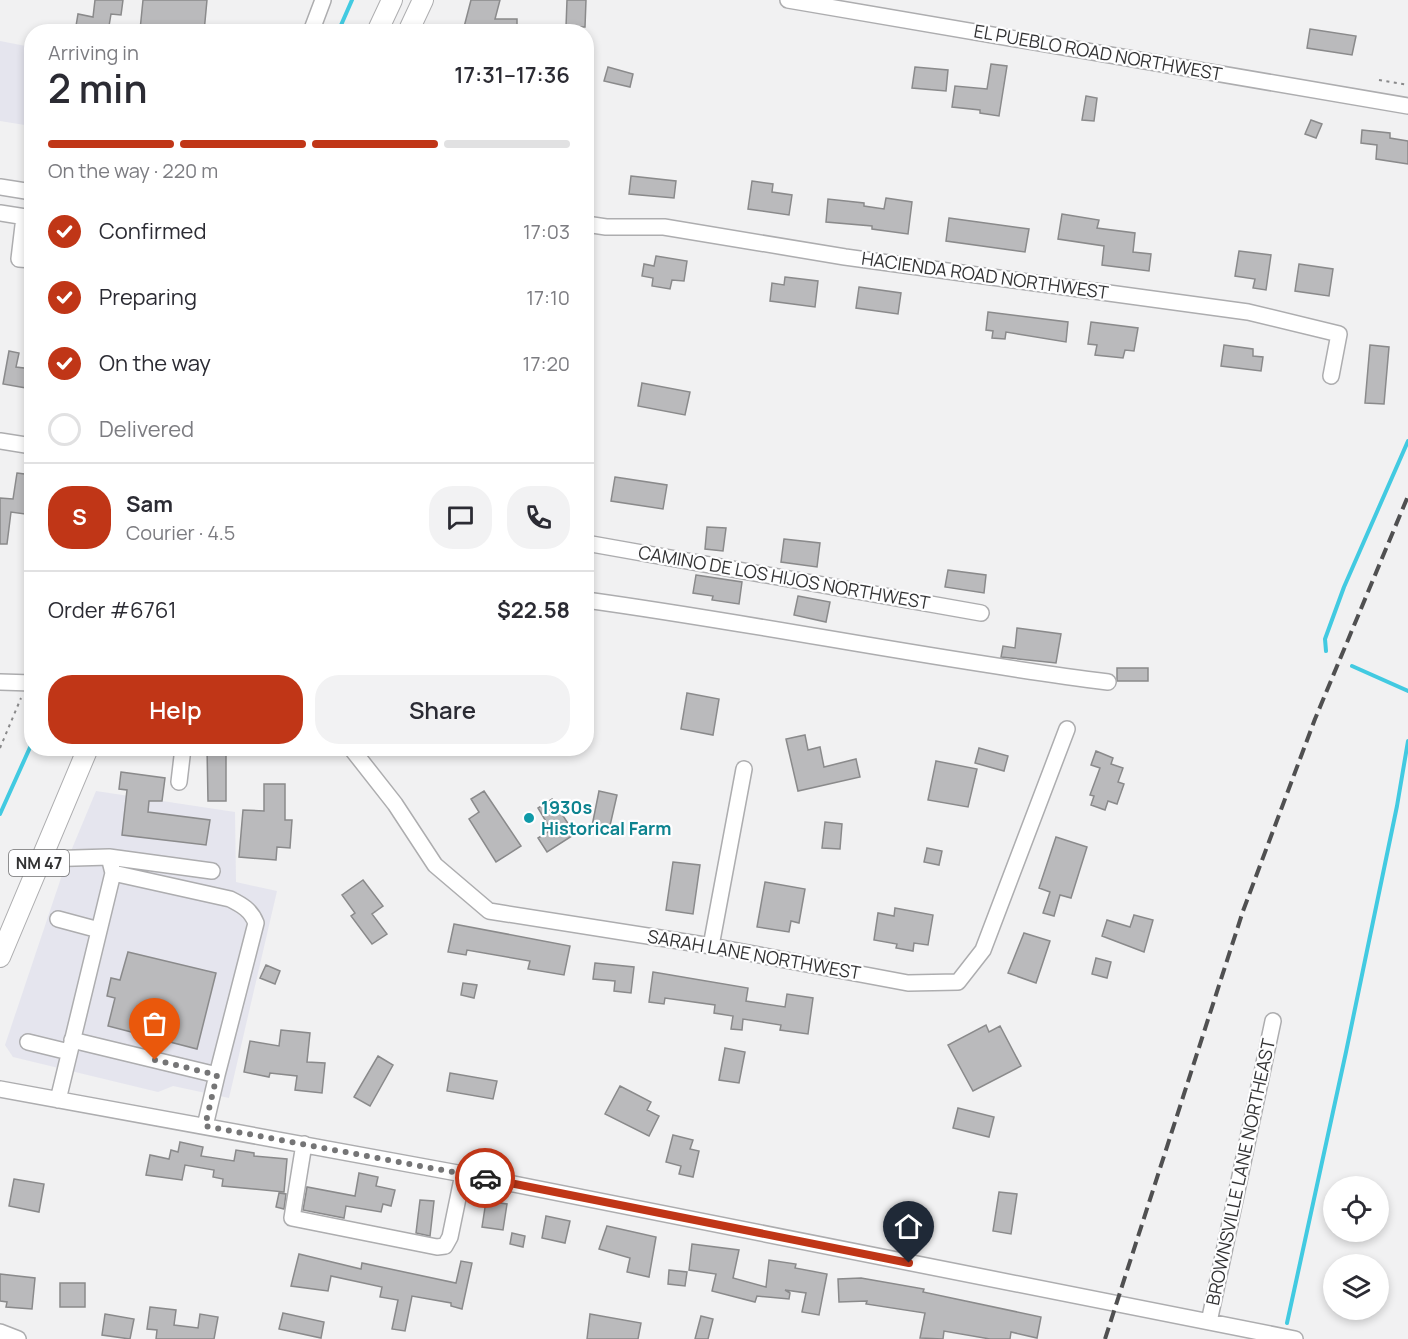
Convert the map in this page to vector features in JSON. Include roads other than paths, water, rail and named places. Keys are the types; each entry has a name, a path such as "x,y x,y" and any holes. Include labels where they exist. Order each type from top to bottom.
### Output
{"main road":[{"path":"381,24 392,0"},
{"path":"412,24 423,0"},
{"name":"NM 47","path":"0,957 85,756"}],"street":[{"path":"314,24 323,0"},
{"name":"EL PUEBLO ROAD NORTHWEST","path":"788,0 1408,106"},
{"path":"0,187 24,191"},
{"path":"0,213 24,216"},
{"name":"HACIENDA ROAD NORTHWEST","path":"594,226 664,227 845,257 1270,316 1340,334 1331,376"},
{"path":"24,236 19,259 24,260"},
{"path":"0,441 24,445"},
{"name":"CAMINO DE LOS HIJOS NORTHWEST","path":"594,544 981,613"},
{"path":"594,601 674,612 1029,672 1108,682"},
{"path":"0,682 24,683"},
{"name":"SARAH LANE NORTHWEST","path":"357,756 395,804 435,865 489,912 711,946 908,982 958,982 983,950 1067,729"},
{"path":"179,782 182,756"},
{"path":"711,946 744,769"},
{"path":"41,859 109,857 212,871"},
{"path":"58,1100 113,873 109,857"},
{"path":"113,873 230,899 244,906 253,915 256,923 205,1126"},
{"path":"58,919 99,930"},
{"name":"BROWNSVILLE LANE NORTHEAST","path":"1209,1322 1273,1021"},
{"path":"28,1042 71,1046 217,1075"},
{"path":"0,1089 463,1174 1295,1339"},
{"path":"304,1144 292,1218 436,1247 445,1246 450,1238 463,1174"},
{"path":"0,1332 18,1339"}],"waterway":[{"path":"342,24 352,0"},
{"path":"1326,651 1325,639 1344,587 1408,441"},
{"path":"1352,666 1408,691"},
{"path":"1287,1323 1346,1052 1397,806 1408,741"},
{"path":"0,814 26,756"}],"railway":[{"path":"1105,1339 1243,911 1315,719 1408,496"}],"place":[{"name":"1930s Historical Farm","path":"529,818"}]}
